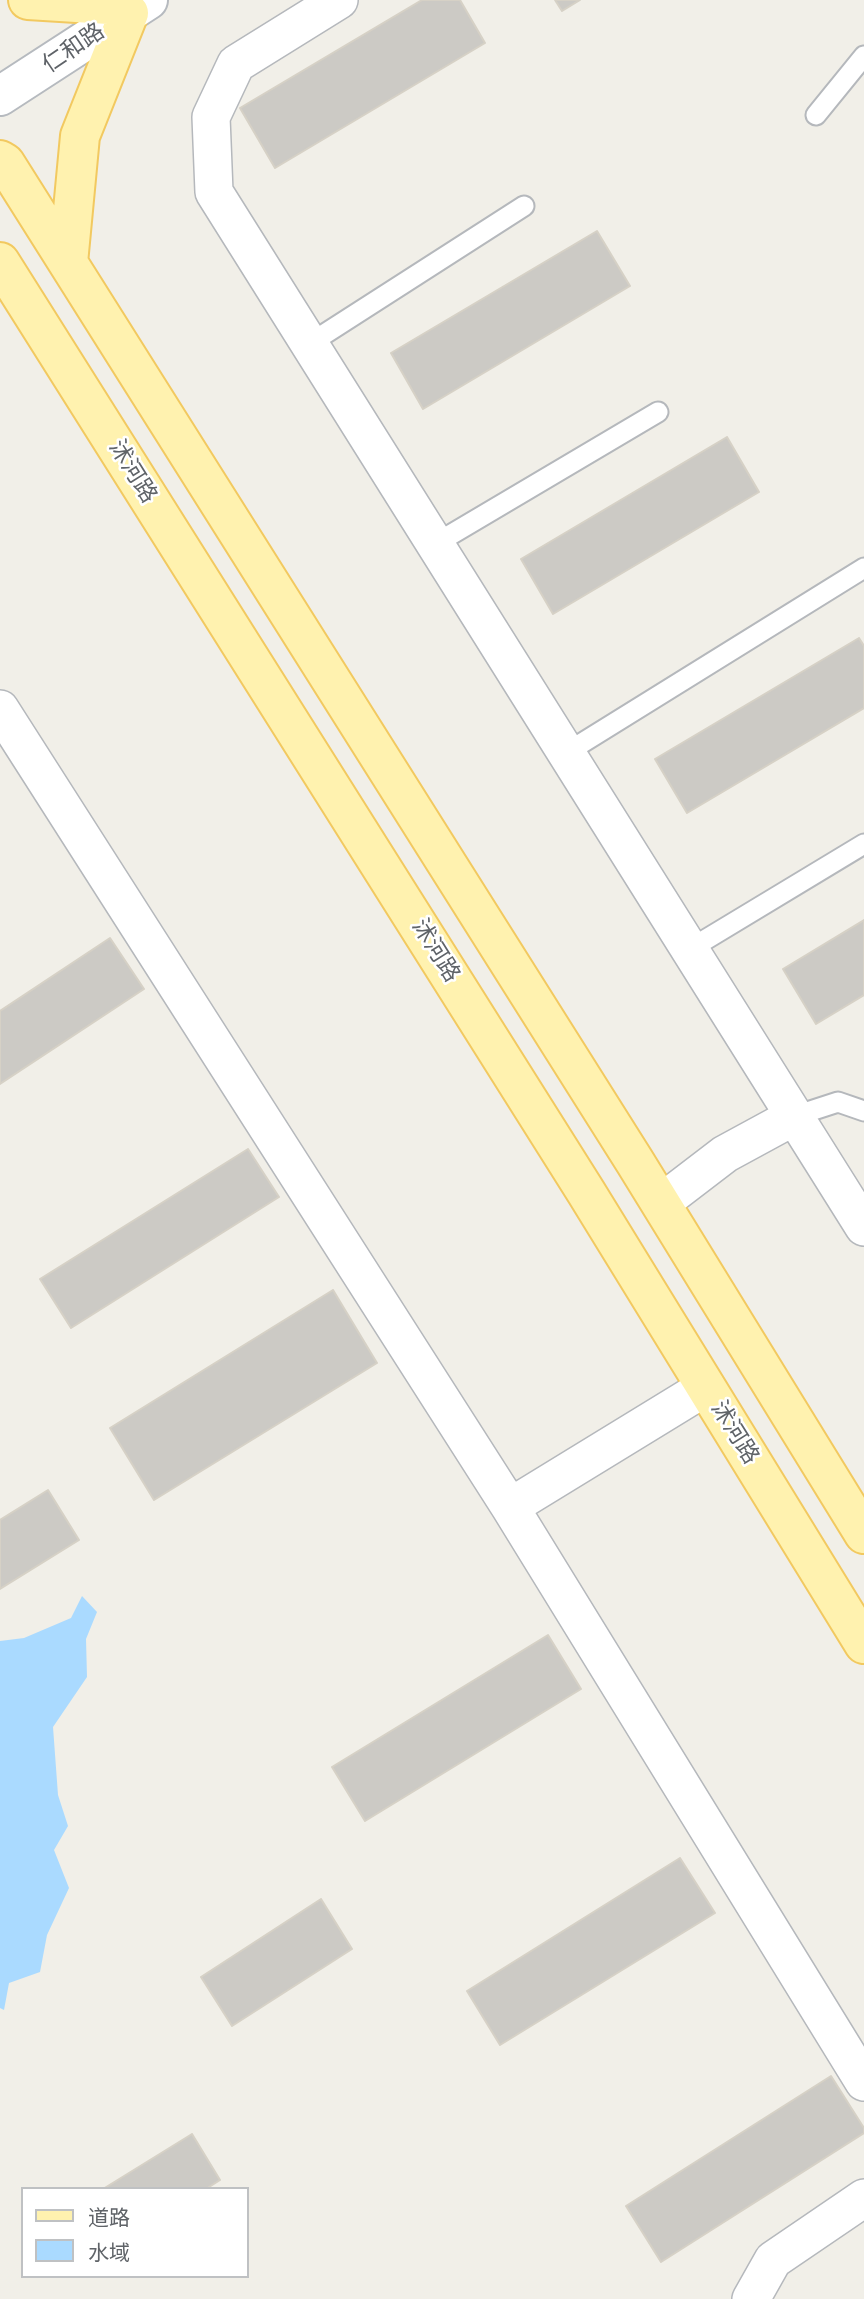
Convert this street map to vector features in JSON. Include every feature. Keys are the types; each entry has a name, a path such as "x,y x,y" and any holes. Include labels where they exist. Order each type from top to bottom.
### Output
{"main road":[{"path":"28,0 125,4 80,136 68,263"},
{"path":"0,160 5,163 661,1203 864,1534"},
{"name":"沭河路","path":"0,262 11,294 706,1387 864,1644"}],"street":[{"path":"339,0 236,64 211,117 214,192 864,1227"},
{"name":"仁和路","path":"0,80 16,66 125,4"},
{"name":"仁和路","path":"0,96 125,4"},
{"path":"0,709 510,1507 864,2082"},
{"path":"661,1203 725,1154 795,1116"},
{"path":"510,1507 706,1387"},
{"path":"751,2299 773,2260 864,2198"}],"lane":[{"path":"816,115 864,56"},
{"path":"310,344 524,206"},
{"path":"435,544 658,412"},
{"path":"566,753 864,568"},
{"path":"690,949 864,844"},
{"path":"795,1116 838,1102 864,1111"}],"water":[{"path":"82,1596 97,1612 86,1639 87,1677 53,1727 58,1795 68,1826 54,1850 69,1888 47,1935 40,1972 9,1983 4,2010 0,2008 0,1641 24,1638 71,1618"}],"building":[{"path":"422,0 460,0 485,43 275,168 240,108"},
{"path":"555,0 580,0 562,11"},
{"path":"597,231 630,286 423,409 391,353"},
{"path":"727,437 759,492 553,614 521,559"},
{"path":"859,638 864,646 864,708 687,813 655,759"},
{"path":"864,920 864,995 816,1024 783,969"},
{"path":"110,938 144,989 0,1084 0,1011"},
{"path":"248,1149 279,1197 71,1328 40,1279"},
{"path":"333,1290 377,1363 154,1500 110,1428"},
{"path":"48,1490 79,1540 0,1589 0,1520"},
{"path":"548,1635 581,1689 365,1821 332,1767"},
{"path":"680,1858 715,1913 500,2045 467,1991"},
{"path":"321,1899 352,1949 232,2026 201,1977"},
{"path":"831,2076 864,2128 864,2133 661,2262 626,2206"},
{"path":"192,2134 220,2180 209,2187 106,2187"}]}
